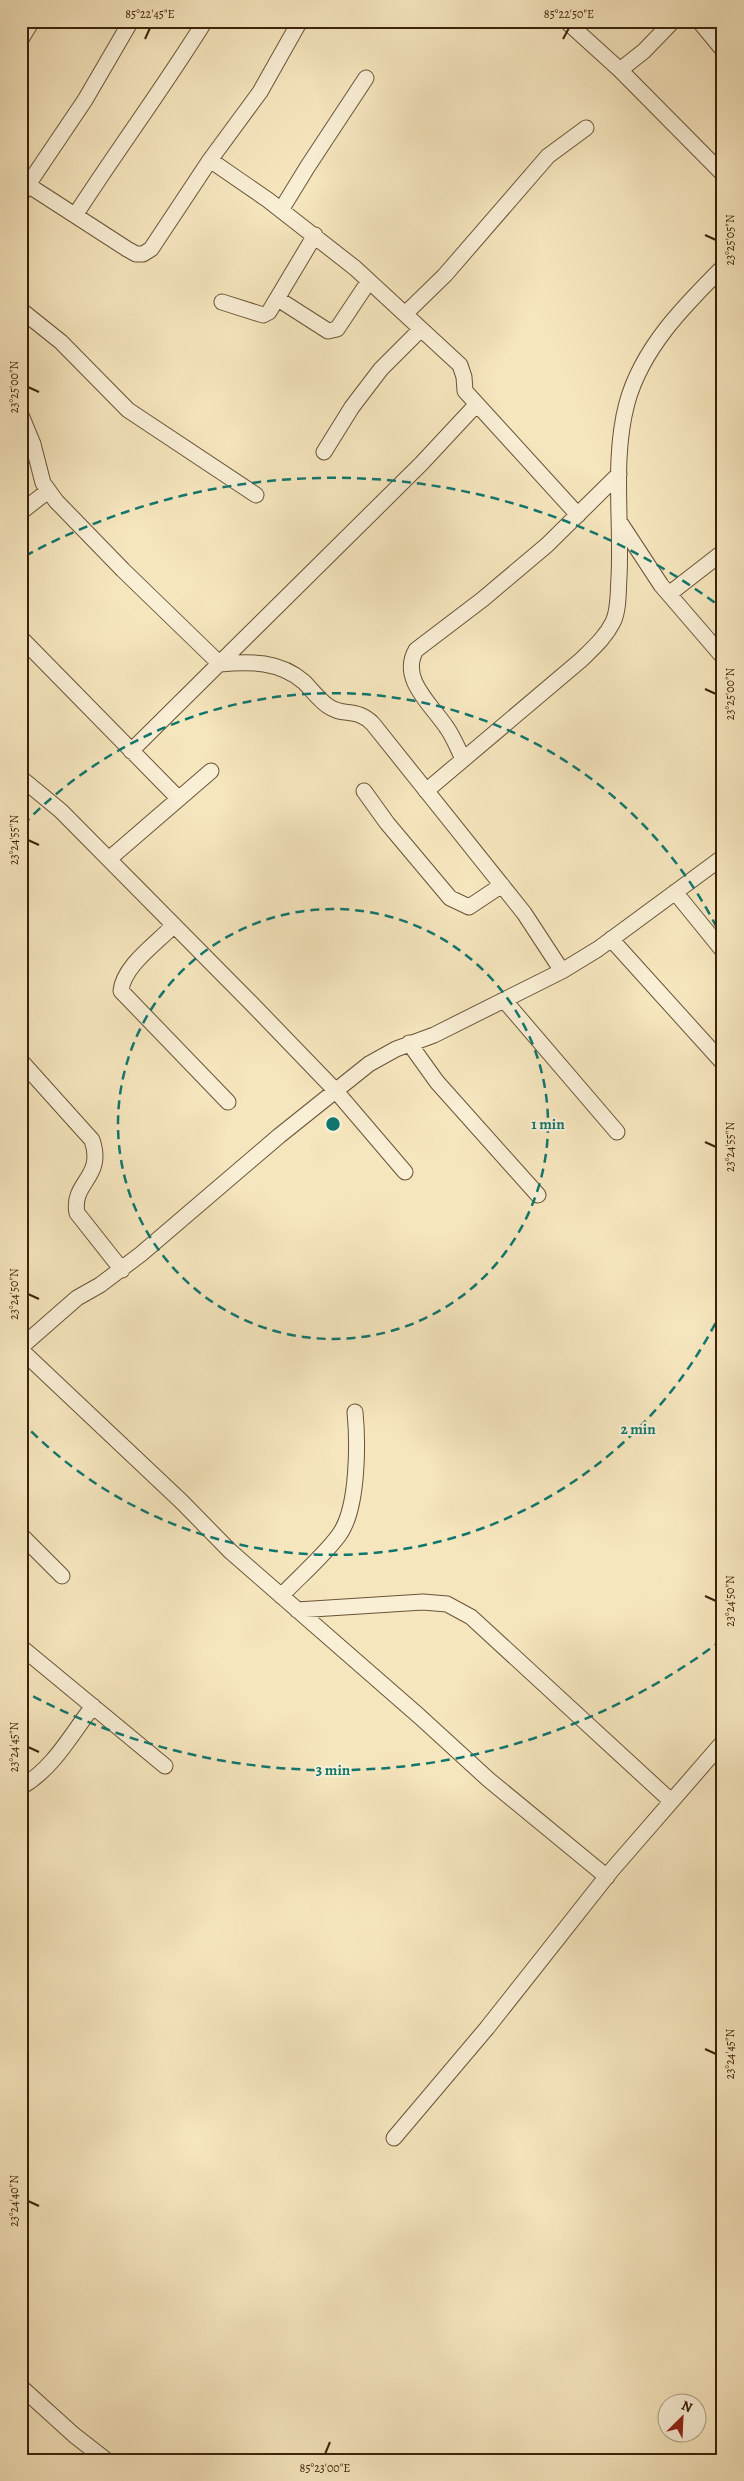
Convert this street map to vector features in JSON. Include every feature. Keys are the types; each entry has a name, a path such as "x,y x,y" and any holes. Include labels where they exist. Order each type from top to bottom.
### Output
{"street":[{"path":"21,39 32,21"},
{"path":"131,21 84,100 25,190 76,214 136,254 144,254 151,248 210,160 260,92 300,21"},
{"path":"76,214 136,123 172,74 205,21"},
{"path":"566,21 620,70 723,174"},
{"path":"620,70 644,51 673,21"},
{"path":"700,21 723,50"},
{"path":"281,210 366,78"},
{"path":"405,314 445,275 548,156 586,128"},
{"path":"210,160 315,235 369,281 460,364 464,377 465,391 578,515"},
{"path":"222,302 263,315 269,312 315,235"},
{"path":"426,791 581,660 603,639 614,621 618,597 620,440 628,402 642,366 663,332 723,267"},
{"path":"278,299 328,331 337,329 369,281"},
{"path":"21,310 60,342 128,410 256,496"},
{"path":"324,452 352,407 381,369 421,329"},
{"path":"131,751 421,464 476,405"},
{"path":"21,415 48,490 123,570 220,664 243,662 273,665 288,671 302,680 328,706 337,711 358,713 367,718 524,913 562,970"},
{"path":"463,759 447,728 423,699 415,683 410,666 411,658 416,650 507,580 620,474"},
{"path":"21,512 48,490"},
{"path":"620,523 669,594 723,657"},
{"path":"669,594 723,552"},
{"path":"21,638 179,799"},
{"path":"109,859 211,771"},
{"path":"21,778 61,811 335,1090 405,1172"},
{"path":"364,791 387,823 450,898 469,907 502,885"},
{"path":"607,1877 496,1786 230,1551 182,1502 21,1348 77,1298 122,1270 335,1090 369,1064 409,1043 434,1035 562,970 611,940 723,857"},
{"path":"675,892 723,951"},
{"path":"174,925 127,970 122,981 121,991 228,1102"},
{"path":"611,940 723,1063"},
{"path":"504,1000 617,1132"},
{"path":"409,1043 437,1082 538,1195"},
{"path":"21,1061 92,1140 97,1154 95,1167 78,1194 75,1204 76,1213 122,1270"},
{"path":"281,1596 340,1534 347,1521 358,1437 355,1412"},
{"path":"21,1535 62,1576"},
{"path":"297,1610 423,1602 446,1604 471,1617 670,1801"},
{"path":"21,1647 165,1766"},
{"path":"21,1787 38,1777 51,1763 93,1706"},
{"path":"394,2138 487,2028 670,1801 723,1742"},
{"path":"21,2387 59,2423 106,2460"}]}
